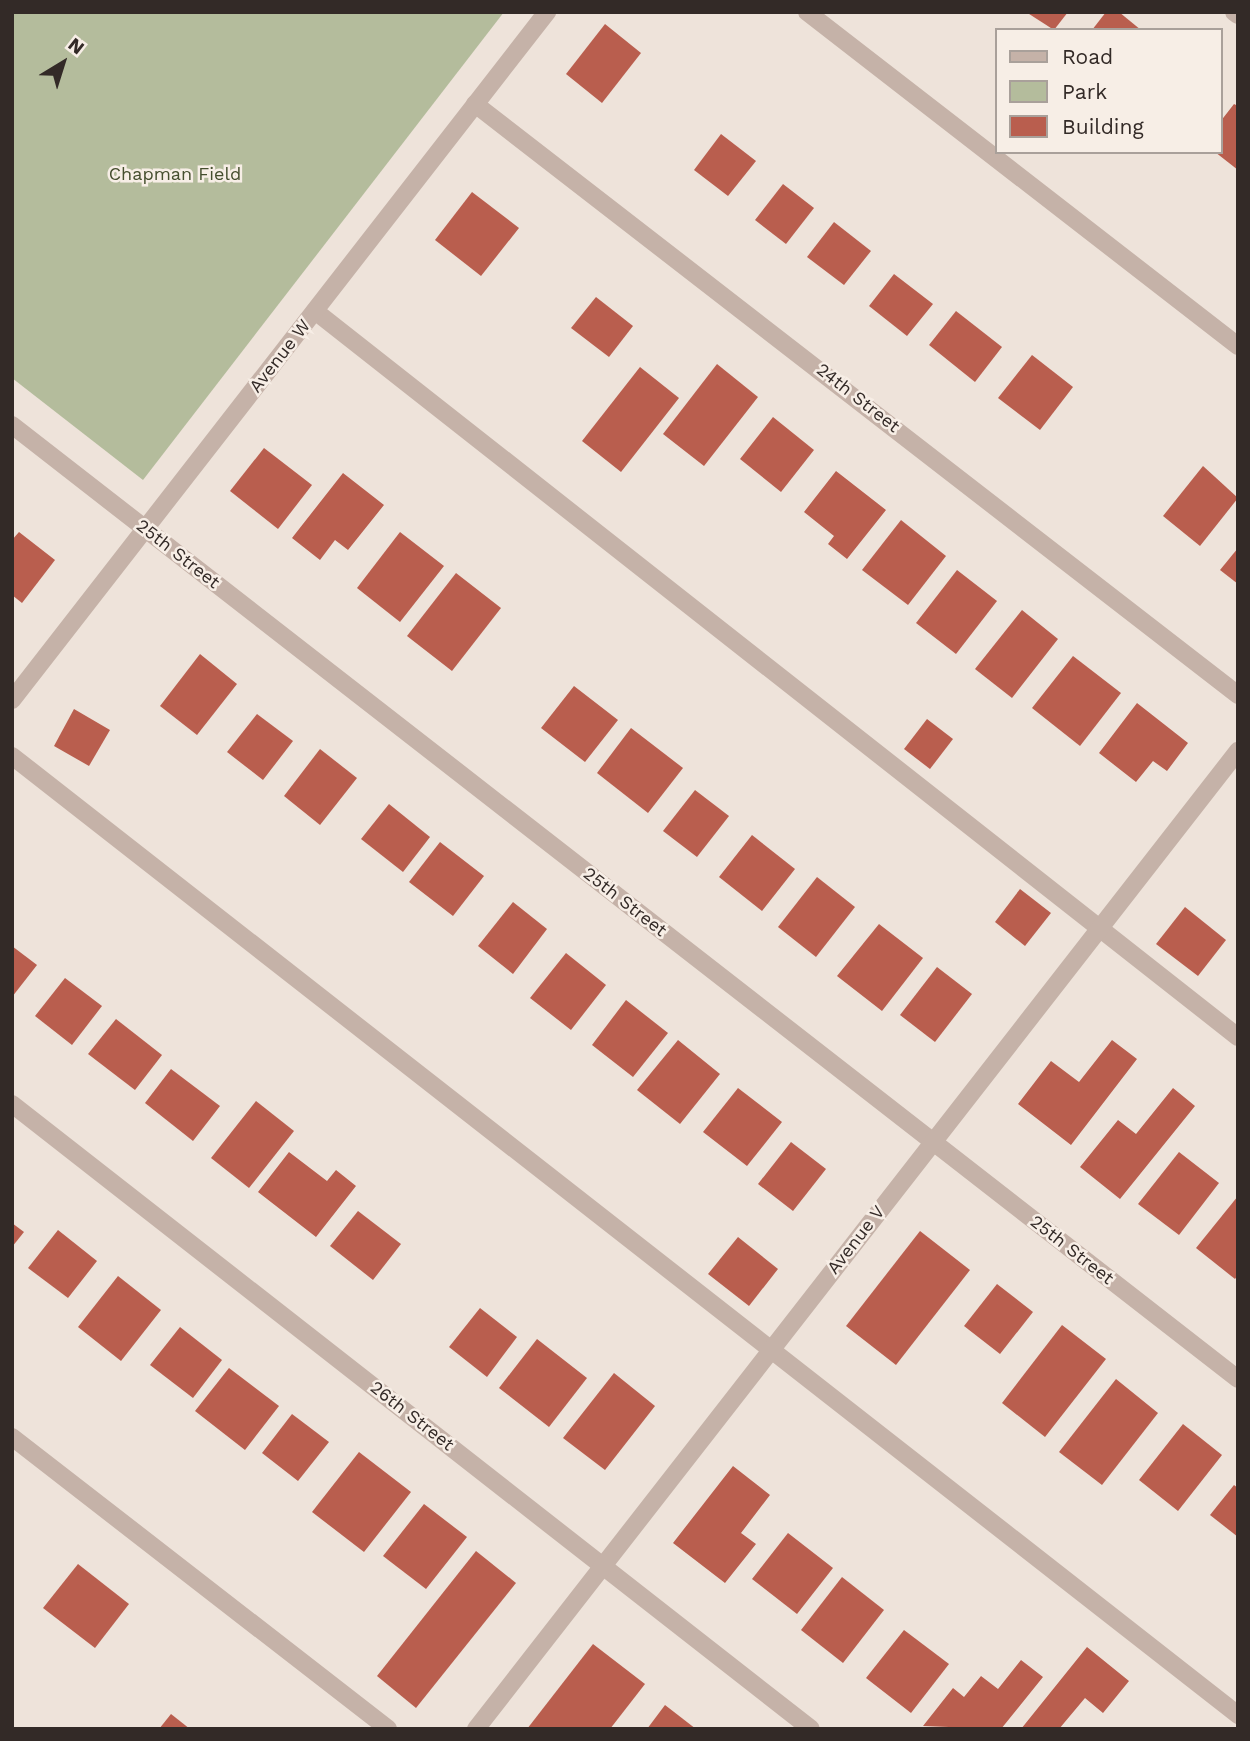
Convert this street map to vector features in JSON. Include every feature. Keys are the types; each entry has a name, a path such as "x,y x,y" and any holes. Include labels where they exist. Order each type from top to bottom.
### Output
{"street":[{"name":"Avenue W","path":"12,700 547,12"},
{"path":"807,12 1238,346"},
{"name":"24th Street","path":"475,104 1238,695"},
{"path":"315,311 1238,1037"},
{"name":"25th Street","path":"12,425 1238,1379"},
{"name":"Avenue V","path":"476,1729 1238,751"},
{"path":"12,756 1238,1715"},
{"name":"26th Street","path":"12,1104 811,1729"},
{"path":"12,1437 388,1729"}],"green space":[{"name":"Chapman Field","path":"12,12 504,12 143,480 12,378"}],"building":[{"path":"1026,12 1068,12 1056,28 1051,28"},
{"path":"1106,12 1119,12 1139,28 1094,28"},
{"path":"605,24 641,53 602,103 566,74"},
{"path":"1234,104 1238,106 1238,170 1218,154 1222,154 1222,119"},
{"path":"721,134 756,161 728,196 694,170"},
{"path":"783,184 814,208 786,244 755,220"},
{"path":"472,192 519,228 481,276 435,240"},
{"path":"834,222 871,251 844,285 807,257"},
{"path":"894,274 933,304 907,336 869,306"},
{"path":"596,297 633,326 609,357 571,328"},
{"path":"956,311 1002,347 975,382 929,345"},
{"path":"1032,355 1073,387 1040,430 998,398"},
{"path":"717,364 758,397 704,466 663,434"},
{"path":"640,367 679,398 621,472 582,441"},
{"path":"773,417 814,450 781,492 740,459"},
{"path":"264,448 312,485 278,529 230,491"},
{"path":"1203,466 1238,498 1200,546 1163,516"},
{"path":"836,471 886,510 847,559 828,544 834,536 804,512"},
{"path":"343,473 384,505 348,550 335,540 320,560 292,538"},
{"path":"901,520 946,556 908,605 862,570"},
{"path":"19,532 55,560 22,603 12,595 12,540"},
{"path":"400,532 444,566 400,622 357,588"},
{"path":"1238,548 1238,584 1220,570"},
{"path":"957,570 997,601 956,654 916,623"},
{"path":"456,573 501,608 452,671 407,636"},
{"path":"1022,610 1058,639 1012,698 975,669"},
{"path":"200,654 237,684 197,735 160,706"},
{"path":"1073,656 1121,693 1080,746 1032,708"},
{"path":"574,686 618,720 585,762 541,728"},
{"path":"1137,703 1188,743 1167,771 1153,761 1136,782 1099,753"},
{"path":"74,709 110,730 89,766 54,746"},
{"path":"257,714 293,741 263,780 227,752"},
{"path":"927,719 953,739 930,769 904,749"},
{"path":"631,728 683,768 648,813 597,773"},
{"path":"320,749 357,778 320,825 284,796"},
{"path":"695,790 729,816 697,857 663,831"},
{"path":"389,804 430,837 403,872 361,839"},
{"path":"752,835 795,869 762,911 719,877"},
{"path":"440,842 484,876 453,916 409,882"},
{"path":"817,877 855,907 816,957 778,927"},
{"path":"1020,889 1051,913 1025,946 995,922"},
{"path":"513,902 547,929 513,974 478,946"},
{"path":"1185,907 1226,940 1198,976 1156,944"},
{"path":"879,924 923,958 882,1011 837,976"},
{"path":"12,946 37,965 12,997"},
{"path":"566,953 606,985 571,1030 530,998"},
{"path":"937,967 972,994 935,1042 900,1015"},
{"path":"65,978 102,1006 72,1045 35,1016"},
{"path":"626,1000 668,1033 633,1077 592,1045"},
{"path":"116,1019 162,1055 135,1090 88,1054"},
{"path":"678,1040 720,1074 680,1124 637,1090"},
{"path":"1112,1040 1137,1059 1071,1145 1018,1104 1051,1061 1079,1082"},
{"path":"171,1069 220,1106 193,1141 145,1103"},
{"path":"738,1088 782,1122 747,1166 703,1132"},
{"path":"1173,1088 1195,1106 1120,1199 1080,1167 1118,1120 1136,1134"},
{"path":"256,1101 294,1131 249,1188 211,1158"},
{"path":"791,1142 826,1169 793,1211 758,1184"},
{"path":"289,1152 327,1181 336,1170 356,1186 316,1237 258,1192"},
{"path":"1179,1152 1219,1183 1179,1235 1138,1204"},
{"path":"1238,1196 1238,1275 1235,1279 1196,1248"},
{"path":"358,1211 401,1244 373,1280 330,1246"},
{"path":"12,1223 24,1232 12,1247"},
{"path":"58,1230 97,1261 68,1298 28,1268"},
{"path":"920,1231 970,1270 896,1365 846,1326"},
{"path":"738,1237 778,1269 749,1306 708,1274"},
{"path":"118,1276 161,1310 121,1361 78,1327"},
{"path":"997,1284 1033,1312 1000,1354 964,1326"},
{"path":"480,1308 517,1337 487,1377 449,1347"},
{"path":"1062,1325 1106,1359 1045,1437 1002,1403"},
{"path":"180,1327 222,1360 193,1398 150,1365"},
{"path":"537,1339 587,1378 549,1427 499,1388"},
{"path":"229,1368 279,1406 245,1450 195,1411"},
{"path":"614,1373 655,1406 605,1470 563,1438"},
{"path":"1116,1379 1158,1413 1102,1485 1059,1452"},
{"path":"292,1414 329,1442 298,1481 262,1453"},
{"path":"1183,1424 1222,1455 1178,1511 1139,1480"},
{"path":"359,1452 411,1492 364,1552 312,1512"},
{"path":"733,1466 770,1495 741,1533 756,1544 725,1583 673,1543"},
{"path":"1234,1485 1238,1488 1238,1537 1210,1515"},
{"path":"424,1504 467,1537 426,1589 383,1556"},
{"path":"788,1533 833,1568 797,1614 752,1579"},
{"path":"476,1551 516,1583 416,1708 377,1676"},
{"path":"78,1564 129,1604 95,1648 43,1608"},
{"path":"842,1577 884,1610 843,1663 801,1630"},
{"path":"904,1630 949,1664 911,1713 866,1678"},
{"path":"593,1644 645,1684 610,1729 527,1729"},
{"path":"1087,1647 1129,1681 1103,1713 1085,1698 1059,1729 1021,1729"},
{"path":"1021,1660 1043,1677 1001,1729 923,1726 953,1688 964,1697 981,1676 998,1689"},
{"path":"665,1705 696,1729 647,1729"},
{"path":"171,1714 190,1729 159,1729"}]}
